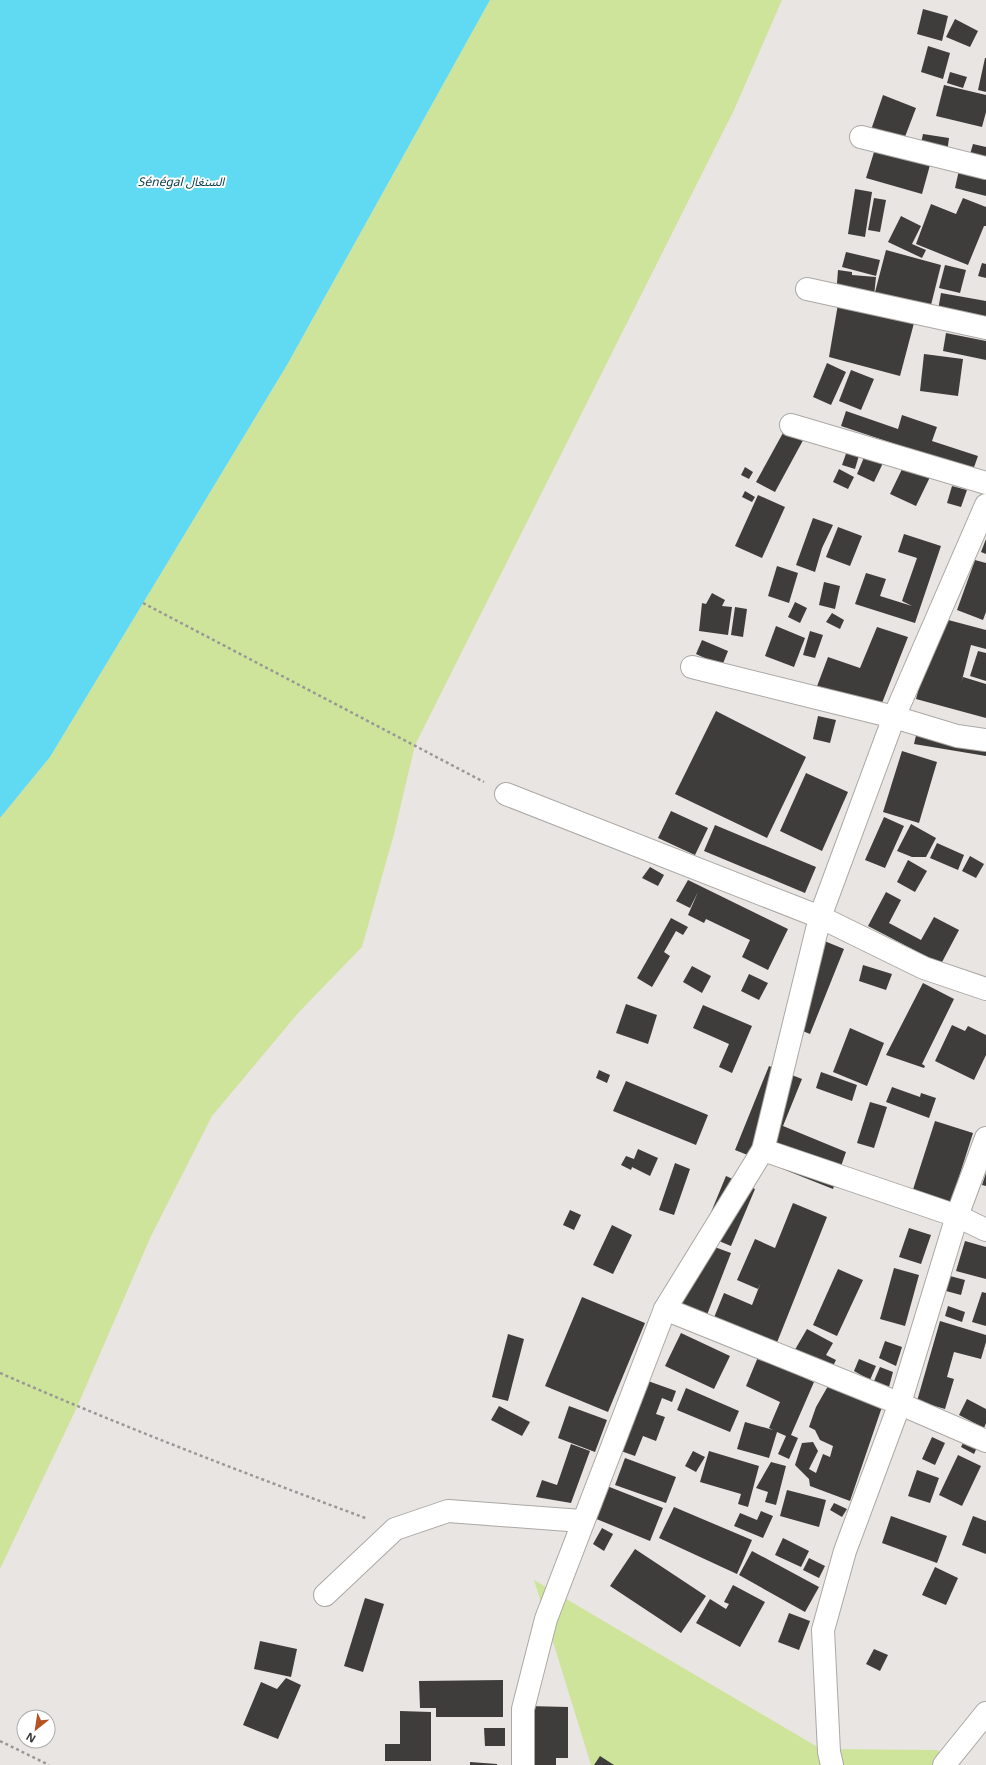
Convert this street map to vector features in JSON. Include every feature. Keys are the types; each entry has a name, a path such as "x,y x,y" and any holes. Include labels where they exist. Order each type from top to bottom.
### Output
{"street":[{"path":"861,137 986,168"},
{"path":"807,289 986,328"},
{"path":"791,425 986,483"},
{"path":"523,1765 523,1708 546,1619 582,1521 665,1309 763,1150 820,917 894,718 986,505"},
{"path":"692,668 894,718 957,736 986,740"},
{"path":"506,794 820,917 924,968 986,990"},
{"path":"832,1765 829,1752 823,1630 845,1551 900,1403 957,1216 986,1138"},
{"path":"763,1150 957,1216 986,1230"},
{"path":"665,1309 900,1403 986,1441"},
{"path":"325,1595 395,1528 448,1512 582,1521"},
{"path":"944,1765 986,1713"}],"path":[{"path":"143,603 506,794"},
{"path":"0,1373 77,1407 250,1476 395,1528"},
{"path":"0,1741 49,1765"}],"green space":[{"path":"490,0 782,0 734,110 415,745 394,834 362,947 299,1012 212,1116 151,1236 77,1407 0,1569 0,818 50,757 287,365"},
{"path":"534,1580 821,1749 937,1750 957,1765 591,1765"}],"water":[{"name":"Sénégal السنغال","path":"0,0 490,0 287,365 50,757 0,818"}],"building":[{"path":"923,9 948,16 942,41 917,34"},
{"path":"955,19 978,31 970,47 946,37"},
{"path":"928,46 950,53 943,79 921,72"},
{"path":"986,58 986,92 978,90"},
{"path":"950,72 967,77 963,88 947,83"},
{"path":"944,85 986,95 986,112 982,127 936,116"},
{"path":"883,95 916,108 903,142 871,130"},
{"path":"923,134 949,138 947,153 920,148"},
{"path":"973,144 986,147 986,165 968,161"},
{"path":"875,149 930,165 922,194 866,178"},
{"path":"959,170 986,177 986,196 955,188"},
{"path":"855,189 872,192 865,237 848,234"},
{"path":"874,198 886,200 880,232 868,230"},
{"path":"963,198 986,207 986,226 984,226 968,265 916,244 931,204 956,214"},
{"path":"901,216 921,226 912,244 926,250 922,258 888,242"},
{"path":"886,250 941,265 929,313 836,296 838,270 852,272 852,275 876,277 874,296"},
{"path":"846,252 880,260 876,276 842,267"},
{"path":"982,263 986,264 986,278 978,276"},
{"path":"945,265 966,270 960,293 939,288"},
{"path":"941,293 986,301 986,323 937,316"},
{"path":"838,304 914,323 900,376 829,357"},
{"path":"946,333 986,341 986,360 943,351"},
{"path":"924,354 963,359 958,396 920,391"},
{"path":"827,363 846,372 831,405 813,397"},
{"path":"851,370 874,379 861,410 839,401"},
{"path":"846,411 898,429 902,415 937,427 932,441 978,456 973,470 841,426"},
{"path":"789,422 807,433 775,492 756,482"},
{"path":"848,448 860,452 855,469 842,465"},
{"path":"865,455 883,463 874,482 857,474"},
{"path":"904,465 930,477 916,506 890,494"},
{"path":"745,467 753,472 749,479 741,475"},
{"path":"839,469 854,477 848,489 833,482"},
{"path":"952,486 967,490 961,507 947,503"},
{"path":"745,491 755,497 752,502 742,497"},
{"path":"758,495 785,507 762,558 735,546"},
{"path":"813,518 833,525 822,548 815,572 796,565"},
{"path":"838,527 862,536 850,566 826,557"},
{"path":"904,534 941,546 915,623 855,604 866,573 886,579 880,596 912,606 902,601 917,558 898,552"},
{"path":"986,539 986,554 981,552"},
{"path":"975,560 986,563 986,612 983,620 957,610"},
{"path":"777,566 798,573 789,603 768,596"},
{"path":"824,582 840,586 835,609 819,605"},
{"path":"712,593 725,600 722,606 732,607 728,635 699,631 702,603 706,604"},
{"path":"795,602 807,608 800,623 788,617"},
{"path":"735,607 747,609 743,637 731,635"},
{"path":"832,613 844,620 840,629 826,622"},
{"path":"937,617 986,630 986,649 971,645 961,684 963,677 986,684 986,718 916,699"},
{"path":"776,626 805,638 794,667 765,656"},
{"path":"877,627 908,637 882,703 816,689 828,657 860,668"},
{"path":"810,631 823,635 815,658 803,655"},
{"path":"702,640 728,651 722,666 696,654"},
{"path":"978,651 986,653 986,681 970,676"},
{"path":"716,711 806,757 767,838 675,794"},
{"path":"818,716 836,720 830,743 813,739"},
{"path":"917,731 986,743 986,756 914,744"},
{"path":"902,751 937,762 919,823 883,812"},
{"path":"806,773 848,792 822,851 780,831"},
{"path":"671,811 708,828 695,855 658,838"},
{"path":"884,817 904,826 885,868 865,860"},
{"path":"911,824 936,838 926,857 912,857 897,851"},
{"path":"715,825 816,867 805,893 704,851"},
{"path":"937,843 964,855 958,870 930,858"},
{"path":"970,856 984,864 976,878 962,871"},
{"path":"908,860 927,871 915,892 897,882"},
{"path":"650,867 664,875 658,886 642,878"},
{"path":"688,880 788,929 768,970 742,957 750,940 706,919 704,923 688,915 698,892 690,908 676,901"},
{"path":"886,892 901,900 889,923 921,940 934,917 959,930 941,964 868,926"},
{"path":"671,918 688,927 683,935 676,931 664,952 670,956 652,987 637,978"},
{"path":"822,940 844,949 810,1034 788,1025"},
{"path":"863,965 892,974 886,990 859,981"},
{"path":"692,966 711,976 702,993 683,982"},
{"path":"749,974 768,983 759,1000 741,991"},
{"path":"923,983 954,999 922,1064 925,1066 924,1068 886,1055"},
{"path":"626,1004 657,1015 648,1044 616,1033"},
{"path":"703,1005 752,1026 732,1073 719,1067 729,1044 693,1028"},
{"path":"952,1025 965,1031 968,1026 986,1035 986,1055 974,1080 935,1061"},
{"path":"850,1028 884,1043 867,1086 833,1072"},
{"path":"769,1066 802,1079 783,1126 846,1152 833,1189 735,1150"},
{"path":"599,1070 610,1075 607,1083 596,1078"},
{"path":"821,1072 857,1085 852,1101 816,1088"},
{"path":"626,1081 708,1115 696,1145 613,1111"},
{"path":"892,1087 920,1097 921,1093 936,1098 929,1118 886,1102"},
{"path":"870,1102 887,1107 874,1148 857,1143"},
{"path":"935,1121 973,1133 946,1218 908,1205"},
{"path":"638,1149 658,1158 650,1176 632,1167 631,1170 621,1165 626,1156 634,1159"},
{"path":"675,1163 690,1169 674,1215 659,1210"},
{"path":"986,1173 986,1186 982,1185"},
{"path":"726,1176 755,1189 731,1246 702,1234"},
{"path":"793,1203 827,1217 776,1345 713,1320 724,1293 752,1305 761,1282 758,1289 737,1280 755,1239 775,1248"},
{"path":"570,1210 581,1215 574,1230 563,1225"},
{"path":"612,1225 632,1235 613,1274 593,1265"},
{"path":"909,1228 931,1235 921,1264 899,1257"},
{"path":"965,1241 986,1247 986,1279 956,1271"},
{"path":"701,1242 731,1253 705,1320 675,1308"},
{"path":"894,1268 919,1275 905,1326 880,1319"},
{"path":"838,1269 863,1280 837,1336 813,1325"},
{"path":"950,1276 965,1280 961,1295 946,1291"},
{"path":"982,1292 986,1293 986,1326 972,1322"},
{"path":"582,1297 645,1323 608,1412 545,1386"},
{"path":"948,1306 965,1312 962,1322 945,1316"},
{"path":"940,1321 986,1335 986,1342 981,1359 954,1352 947,1377 954,1379 945,1409 917,1401"},
{"path":"807,1329 833,1343 826,1355 836,1360 829,1374 793,1353"},
{"path":"681,1333 730,1356 714,1389 665,1366"},
{"path":"508,1334 524,1339 508,1401 492,1397"},
{"path":"885,1341 902,1347 896,1366 879,1358"},
{"path":"758,1357 814,1382 791,1435 798,1438 789,1459 778,1454 786,1436 777,1432 769,1458 737,1449 745,1422 773,1430 769,1428 780,1402 746,1386"},
{"path":"859,1359 876,1366 870,1380 854,1371"},
{"path":"880,1367 893,1372 889,1387 874,1381"},
{"path":"648,1381 676,1391 672,1402 662,1398 656,1414 665,1417 656,1441 643,1436 635,1456 621,1451"},
{"path":"828,1386 883,1404 850,1501 810,1486 809,1479 795,1465 802,1443 813,1442 818,1451 809,1469 816,1473 823,1454 830,1457 833,1446 820,1440 815,1430 809,1427 816,1407"},
{"path":"686,1388 739,1411 730,1432 677,1410"},
{"path":"967,1399 986,1409 986,1423 984,1428 959,1415"},
{"path":"499,1406 530,1422 522,1436 491,1420"},
{"path":"569,1406 607,1420 595,1452 558,1438"},
{"path":"967,1435 980,1441 974,1454 961,1447"},
{"path":"932,1437 945,1443 935,1465 922,1459"},
{"path":"571,1444 590,1451 571,1503 536,1497 542,1480 557,1485"},
{"path":"693,1451 705,1457 696,1472 685,1466"},
{"path":"709,1451 759,1466 748,1507 738,1504 741,1494 700,1482"},
{"path":"958,1455 981,1466 962,1506 939,1495"},
{"path":"625,1458 676,1477 666,1503 615,1485"},
{"path":"771,1462 786,1466 776,1505 765,1502 768,1492 756,1488"},
{"path":"917,1470 939,1478 930,1503 908,1496"},
{"path":"607,1486 663,1508 650,1541 594,1518"},
{"path":"787,1490 826,1500 819,1527 780,1516"},
{"path":"834,1503 847,1509 842,1517 830,1510"},
{"path":"674,1507 752,1540 737,1574 659,1538"},
{"path":"761,1511 773,1516 763,1538 734,1526 740,1513 757,1520"},
{"path":"891,1516 947,1536 937,1563 882,1543"},
{"path":"973,1516 986,1521 986,1554 962,1545"},
{"path":"602,1528 613,1534 604,1551 593,1544"},
{"path":"783,1538 809,1551 801,1567 775,1555"},
{"path":"635,1549 706,1596 681,1633 610,1586"},
{"path":"752,1551 819,1587 805,1612 739,1575"},
{"path":"809,1558 825,1566 819,1578 803,1570"},
{"path":"935,1567 958,1578 946,1605 922,1595"},
{"path":"733,1585 765,1602 740,1647 696,1623 710,1599 726,1609 729,1604 724,1602"},
{"path":"365,1598 384,1604 363,1672 344,1666"},
{"path":"789,1613 810,1621 799,1650 778,1642"},
{"path":"260,1641 297,1649 291,1677 254,1669"},
{"path":"874,1649 888,1655 880,1671 866,1664"},
{"path":"286,1678 301,1685 278,1739 243,1725 261,1682 277,1689"},
{"path":"503,1680 503,1717 436,1717 436,1708 420,1708 419,1681"},
{"path":"528,1706 568,1707 568,1758 556,1758 556,1765 527,1765"},
{"path":"400,1711 431,1712 431,1761 385,1761 385,1744 400,1744"},
{"path":"484,1728 505,1728 505,1746 485,1746"},
{"path":"600,1756 614,1765 594,1765"},
{"path":"470,1762 497,1764 497,1765 470,1765"}]}
